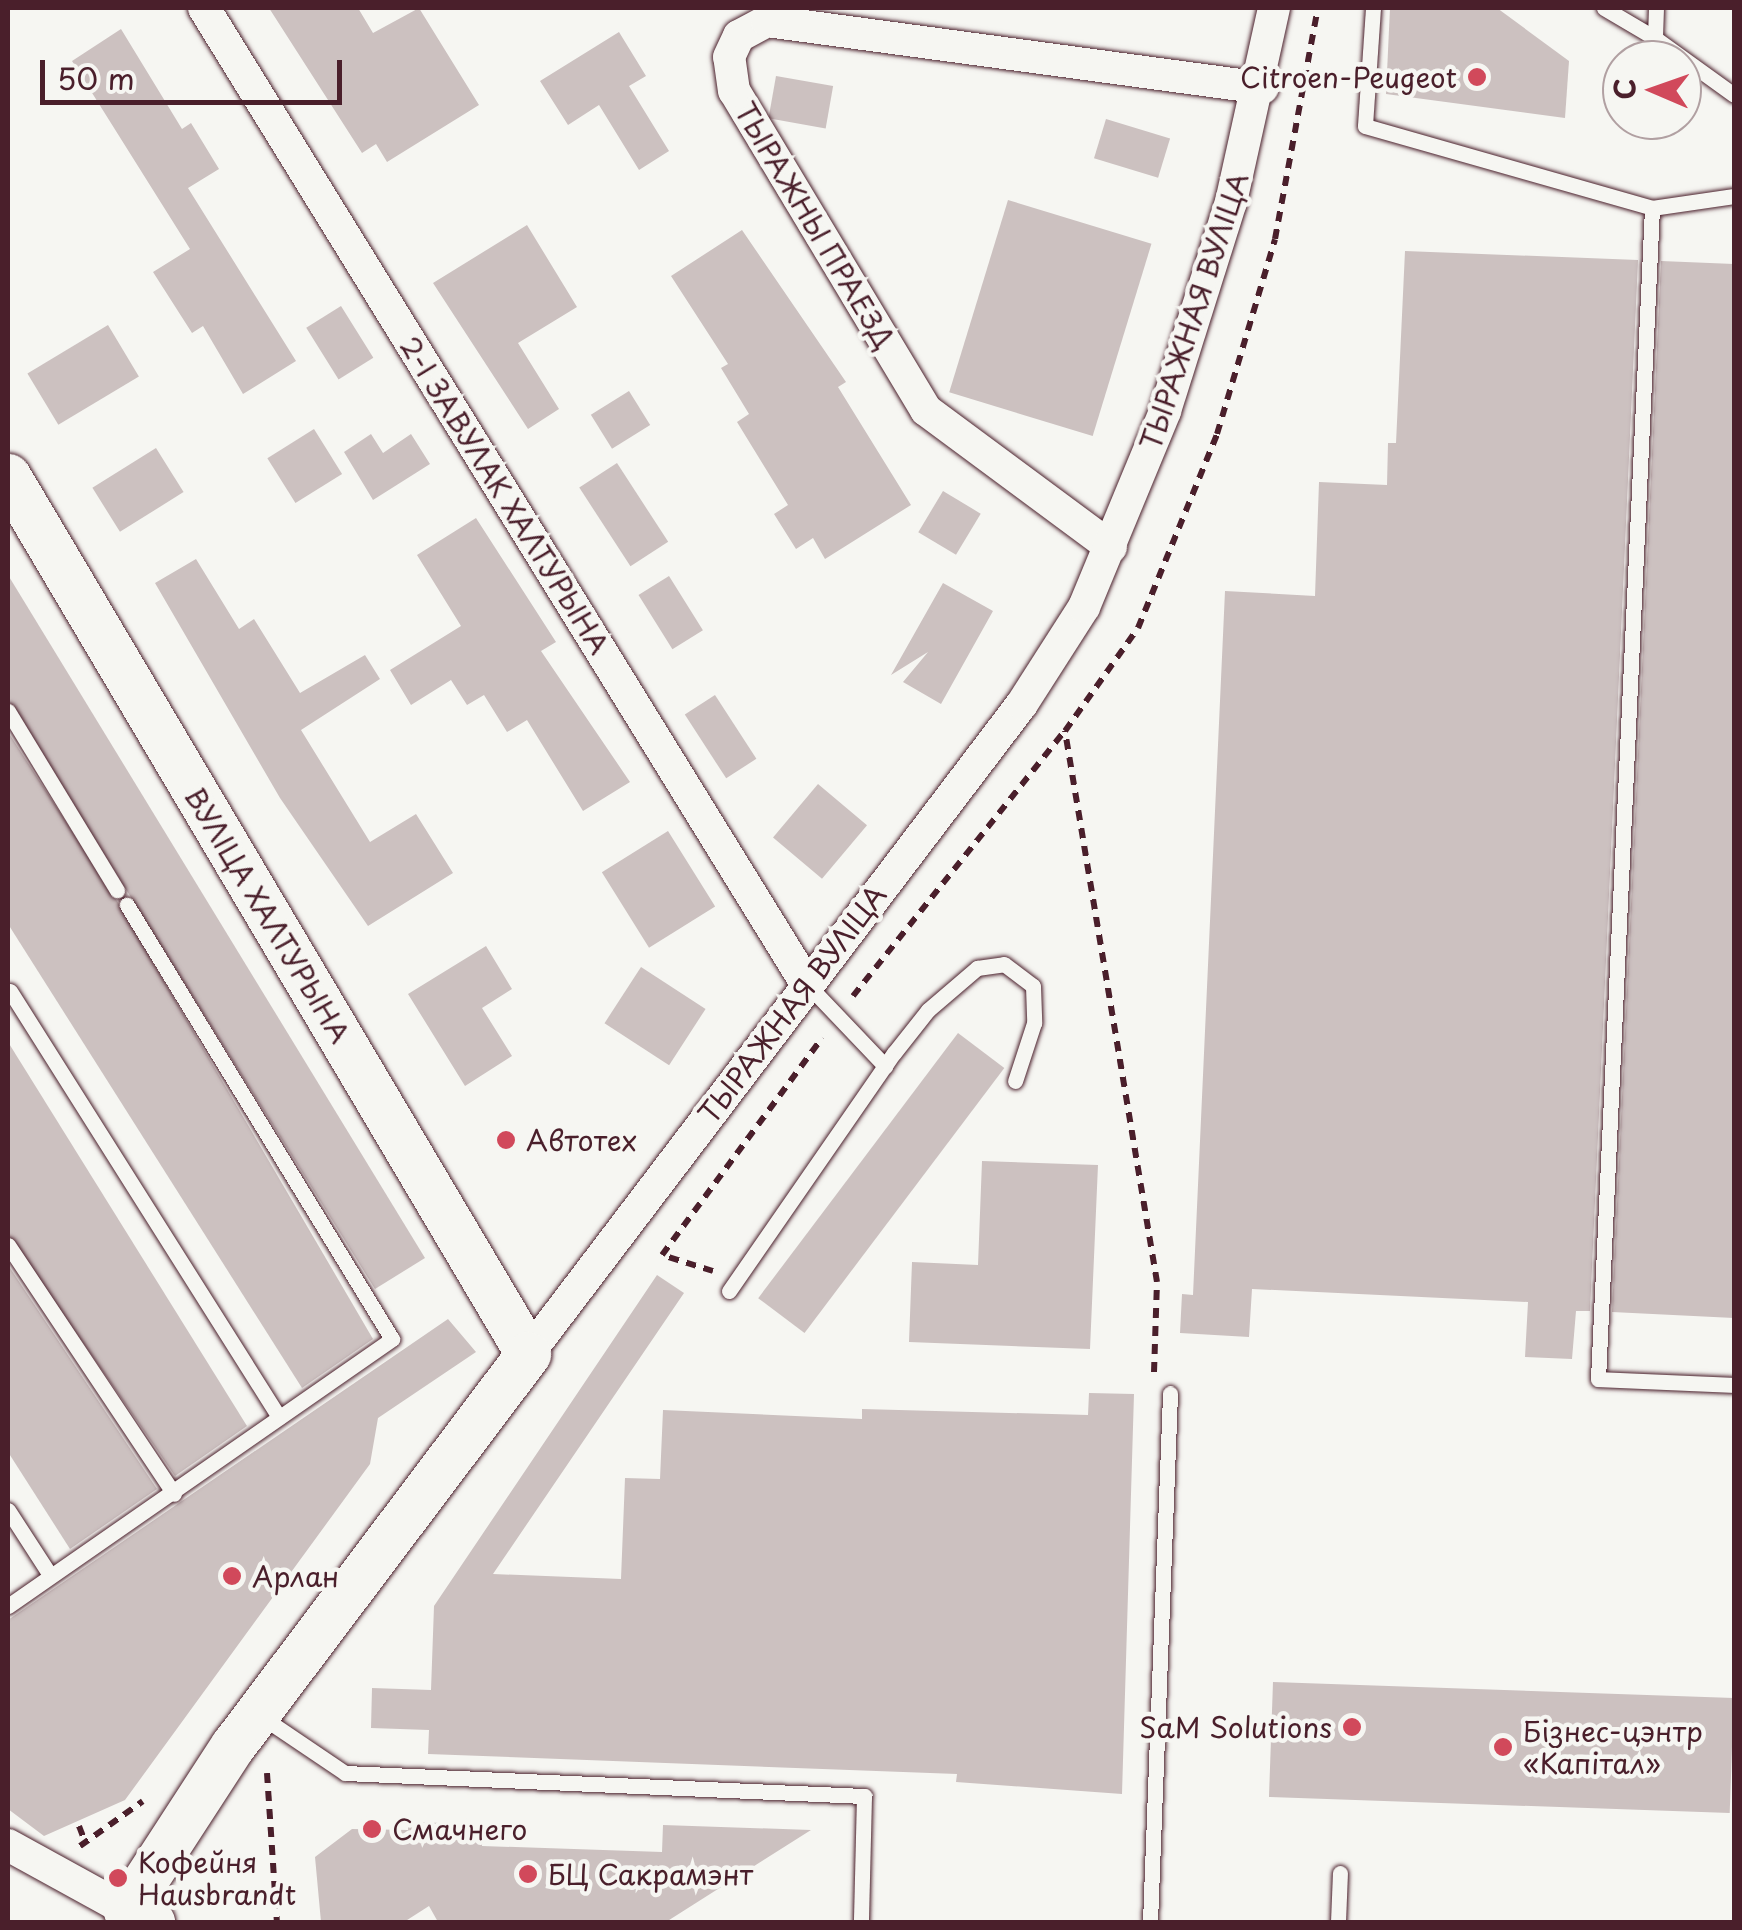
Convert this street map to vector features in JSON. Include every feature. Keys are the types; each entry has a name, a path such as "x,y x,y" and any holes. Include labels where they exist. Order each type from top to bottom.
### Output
{"street":[{"name":"2-І ЗАВУЛАК ХАЛТУРЫНА","path":"204,8 806,983"},
{"name":"ТЫРАЖНАЯ ВУЛІЦА","path":"139,1916 276,1728 528,1354 806,983 1022,704 1084,608 1165,411 1262,88 1274,8"},
{"name":"ТЫРАЖНЫ ПРАЕЗД","path":"1112,547 926,410 734,92 729,58 739,36 766,21 1262,88"},
{"name":"ВУЛІЦА ХАЛТУРЫНА","path":"8,476 528,1354"},
{"path":"8,1845 139,1916"}],"lane":[{"path":"1372,8 1365,126 1652,208 1734,196"},
{"path":"1604,8 1655,38 1734,95"},
{"path":"1655,38 1656,8"},
{"path":"1652,208 1598,1379 1734,1385"},
{"path":"8,711 117,890"},
{"path":"8,1606 392,1339 127,905"},
{"path":"729,1291 885,1066 928,1010 977,968 1004,964 1033,986 1034,1023 1015,1081"},
{"path":"806,983 885,1066"},
{"path":"10,991 279,1417"},
{"path":"8,1246 174,1494"},
{"path":"1150,1922 1170,1394"},
{"path":"8,1510 50,1576"},
{"path":"276,1728 345,1772 864,1796 861,1922"},
{"path":"1338,1922 1340,1873"}],"path":[{"path":"704,1269 662,1255 838,1016 1065,731 1138,628 1217,434 1274,239 1318,8"},
{"path":"1065,731 1157,1282"},
{"path":"276,1728 267,1772 276,1922"},
{"path":"70,1849 86,1844 158,1790"},
{"path":"80,1826 86,1844"}],"building":[{"path":"269,8 358,8 373,33 419,8 479,105 387,162 376,144 362,153"},
{"name":"Citroen-Peugeot","path":"1390,8 1497,8 1569,61 1565,118 1386,94"},
{"path":"121,29 182,129 191,123 219,169 188,188 296,361 243,394 203,326 192,333 153,272 190,249 72,61"},
{"path":"619,32 646,76 629,86 669,151 639,170 599,105 568,125 540,81"},
{"path":"776,76 833,86 826,128 769,118"},
{"path":"1106,119 1170,139 1158,178 1094,158"},
{"path":"1008,200 1151,244 1093,436 949,392"},
{"path":"527,225 577,307 518,343 559,409 528,429 433,283"},
{"path":"742,230 846,382 838,387 911,505 825,559 813,538 796,549 774,514 788,505 737,422 749,414 721,368 728,364 671,276"},
{"path":"1405,251 1638,260 1590,1311 1576,1311 1572,1359 1525,1357 1528,1302 1252,1289 1249,1337 1180,1333 1182,1294 1193,1295 1225,591 1315,596 1319,482 1387,485 1388,443 1396,443"},
{"path":"1661,261 1734,264 1734,1318 1612,1312"},
{"path":"341,306 373,358 339,379 306,328"},
{"path":"108,325 139,376 58,425 27,373"},
{"path":"629,391 650,425 612,449 591,415"},
{"path":"314,429 342,474 295,503 267,458"},
{"path":"371,434 383,453 411,434 430,464 373,500 344,452"},
{"path":"156,448 184,492 120,532 92,488"},
{"path":"617,463 668,542 630,566 579,488"},
{"path":"943,491 981,514 956,555 918,532"},
{"path":"476,518 556,642 541,651 630,782 583,811 527,720 507,732 484,695 467,705 451,680 411,705 390,670 461,626 417,555"},
{"path":"196,559 239,629 254,619 300,693 365,655 380,679 301,730 370,842 416,814 453,873 368,926 280,798 155,583"},
{"path":"8,575 425,1258 375,1289 8,700"},
{"path":"669,576 703,630 672,649 638,595"},
{"path":"943,583 993,611 941,704 903,682 928,652 891,675"},
{"path":"715,695 756,759 726,778 685,715"},
{"path":"8,732 117,901 373,1339 302,1388 8,924"},
{"path":"818,784 867,825 822,879 773,838"},
{"path":"668,831 715,906 649,948 602,872"},
{"path":"486,946 512,989 482,1008 512,1056 465,1086 408,994"},
{"path":"641,967 706,1009 669,1065 605,1023"},
{"path":"958,1033 1004,1068 805,1333 758,1298"},
{"path":"8,1042 247,1426 175,1476 8,1234"},
{"path":"982,1161 1098,1165 1090,1349 909,1342 912,1262 978,1265"},
{"path":"8,1265 157,1489 70,1549 8,1452"},
{"path":"657,1275 684,1293 493,1574 621,1579 625,1478 660,1479 663,1410 862,1419 862,1409 1088,1415 1089,1393 1134,1394 1122,1794 956,1782 957,1774 428,1754 429,1730 371,1728 372,1688 431,1690 434,1606"},
{"path":"448,1319 476,1352 378,1418 370,1464 125,1800 44,1836 8,1809 8,1620"},
{"name":"Бізнес-цэнтр «Капітал»","path":"1273,1682 1734,1698 1730,1813 1269,1797"},
{"name":"БЦ Сакрамэнт","path":"408,1822 483,1824 482,1846 662,1852 663,1825 811,1830 666,1922 438,1922 429,1906 404,1922 321,1922 315,1857 352,1829 408,1830"}],"place":[{"name":"Citroen-Peugeot","path":"1477,77"},
{"name":"Автотех","path":"506,1140"},
{"name":"Арлан","path":"232,1576"},
{"name":"SaM Solutions","path":"1352,1727"},
{"name":"Бізнес-цэнтр «Капітал»","path":"1503,1747"},
{"name":"Смачнего","path":"372,1829"},
{"name":"БЦ Сакрамэнт","path":"528,1874"},
{"name":"Кофейня Hausbrandt","path":"118,1878"}]}
